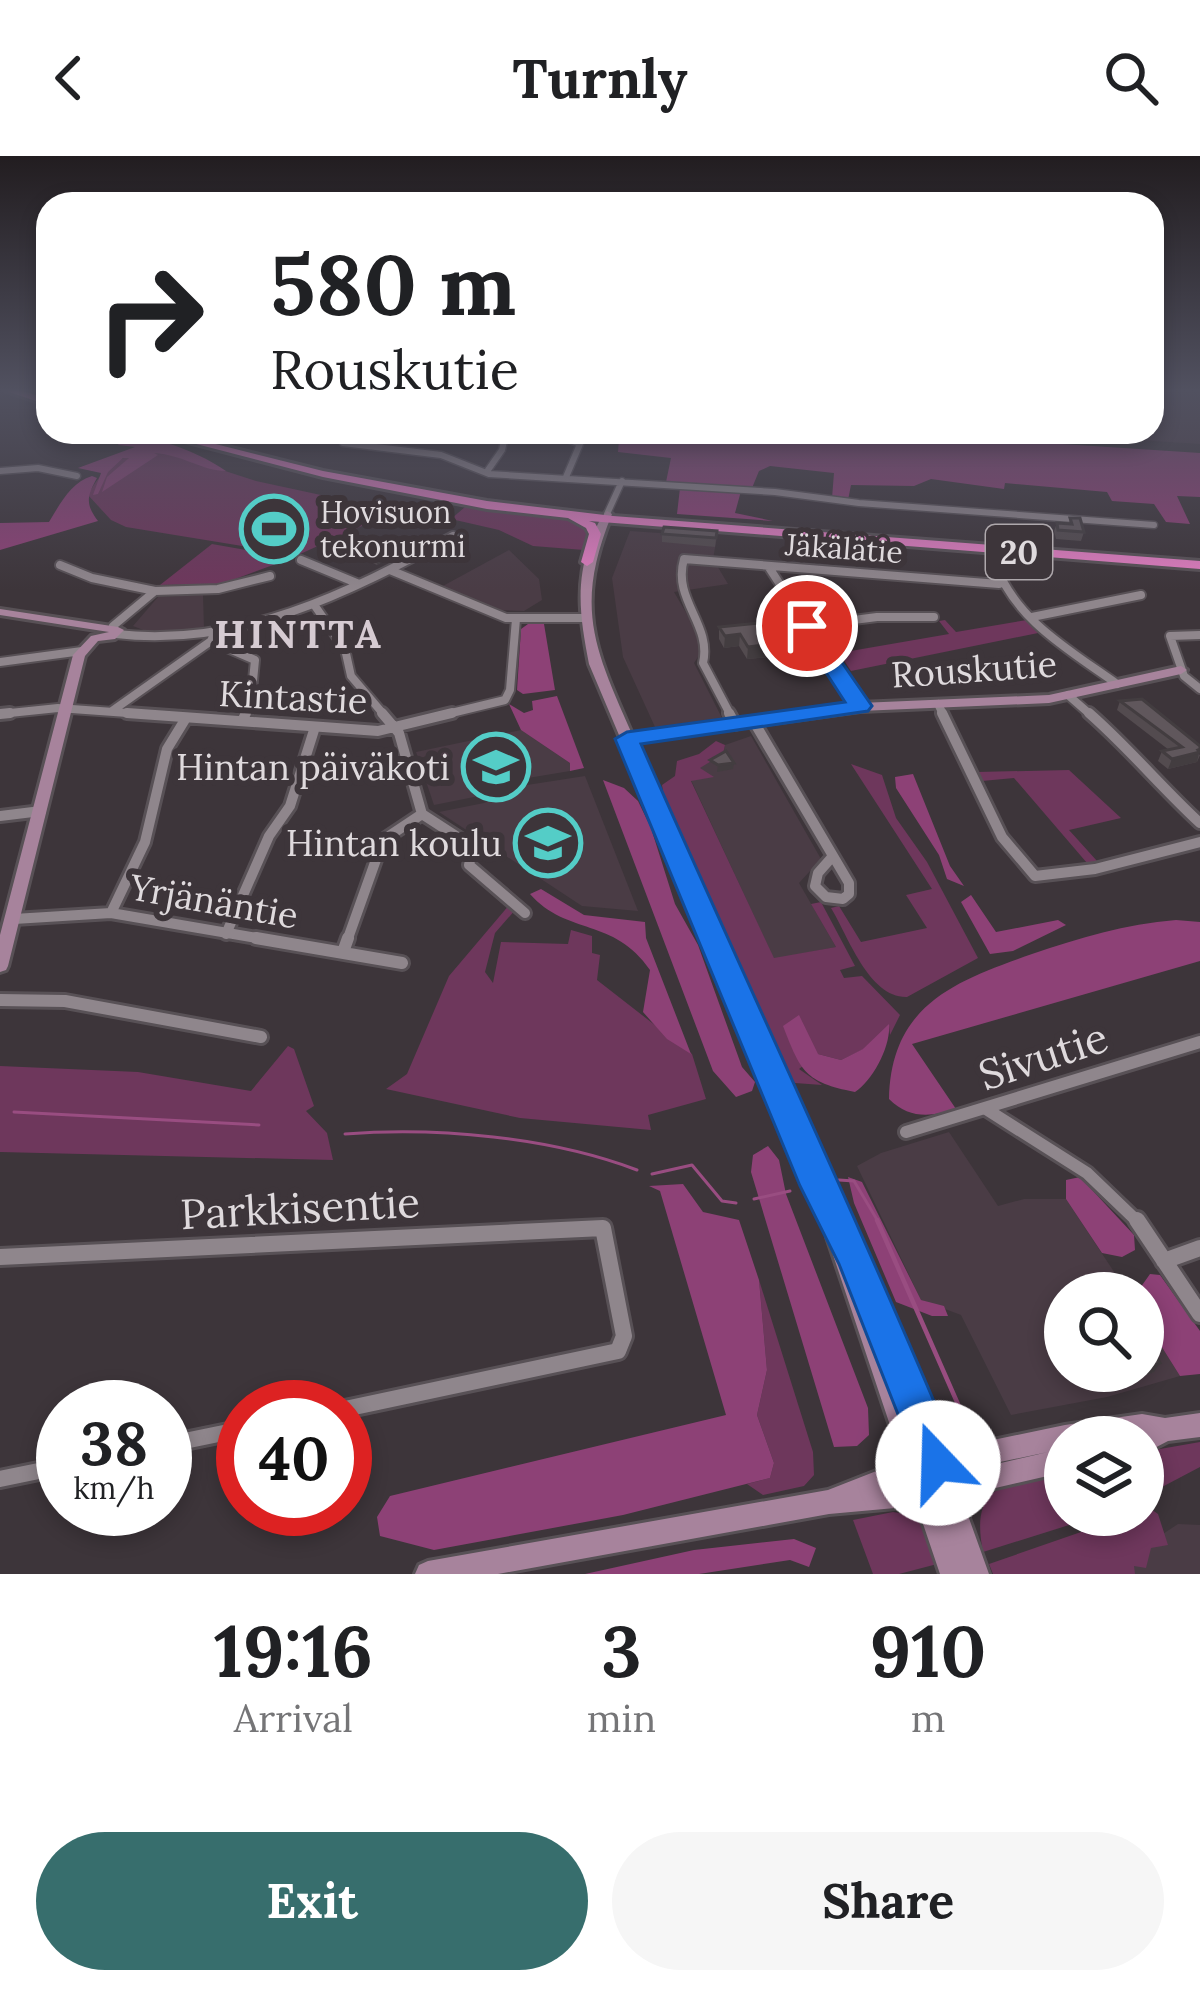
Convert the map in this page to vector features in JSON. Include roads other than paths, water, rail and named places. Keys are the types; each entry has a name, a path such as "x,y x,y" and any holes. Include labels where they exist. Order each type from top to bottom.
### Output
{"highway":[{"name":"20","path":"259,457 386,488 564,515 610,515"},
{"name":"20","path":"285,457 405,485 610,515 1200,562"},
{"path":"564,515 593,530 587,562"}],"street":[{"path":"438,457 490,474 1154,525"},
{"path":"488,470 494,457"},
{"path":"566,477 575,457"},
{"path":"0,471 38,468 77,476"},
{"path":"585,614 622,481"},
{"path":"610,515 587,562 585,614 595,664 834,1222 844,1268 976,1574"},
{"path":"0,612 96,634 115,630 144,638 214,635 315,606 453,536"},
{"name":"Jäkälätie","path":"735,724 703,663 707,645 676,579 684,559 999,584"},
{"path":"301,560 360,585"},
{"path":"994,561 999,584 1014,607 1117,684"},
{"path":"60,565 92,578 155,591 197,592 270,576"},
{"path":"768,566 860,706"},
{"path":"390,570 487,613 516,620 585,614"},
{"path":"115,630 155,591"},
{"path":"1032,617 1142,595"},
{"path":"315,606 345,649 351,676 404,746 422,814 472,847 470,866 525,913"},
{"path":"807,626 877,616 934,617"},
{"name":"Kintastie","path":"0,714 65,709 378,731 505,700 516,620"},
{"path":"2,956 65,709 82,651 96,634"},
{"path":"110,712 214,635"},
{"path":"214,635 255,660 251,701 242,721"},
{"path":"1200,635 1170,636 1181,670 1200,689"},
{"path":"0,662 82,651"},
{"name":"Rouskutie","path":"627,739 860,706 1068,695 1181,670"},
{"path":"1068,695 1141,759 1156,782 1200,824"},
{"path":"938,704 1002,837 1035,875 1095,869 1200,842"},
{"path":"112,913 145,842 167,749 186,718"},
{"path":"754,722 833,856"},
{"path":"226,934 269,836 290,806 315,727"},
{"path":"0,816 40,811"},
{"path":"344,952 383,840 422,814"},
{"name":"Yrjänäntie","path":"14,920 112,913 402,963"},
{"path":"0,1000 65,1001 261,1037"},
{"name":"Sivutie","path":"906,1132 1200,1042"},
{"path":"986,1109 1087,1173 1132,1213 1200,1314"},
{"name":"Parkkisentie","path":"0,1257 603,1228 624,1336 619,1351 372,1402"},
{"path":"1164,1261 1200,1248"},
{"path":"1164,1434 1200,1425"},
{"path":"428,1574 829,1502 933,1478 1044,1444"},
{"path":"933,1478 1044,1463"},
{"path":"0,1478 36,1471"},
{"path":"933,1478 953,1574"}],"waterway":[{"path":"14,1112 259,1125"},
{"path":"345,1134 493,1137 568,1149 637,1170"},
{"path":"652,1174 692,1165 722,1201 736,1203"},
{"path":"839,1180 854,1181 879,1223"},
{"path":"754,1199 790,1191"},
{"path":"877,1220 968,1427"}],"place":[{"name":"Hovisuon tekonurmi","path":"274,529"},
{"name":"Hintan päiväkoti","path":"496,767"},
{"name":"Hintan koulu","path":"548,843"}],"district":[{"name":"HINTTA","path":"299,634"}]}
